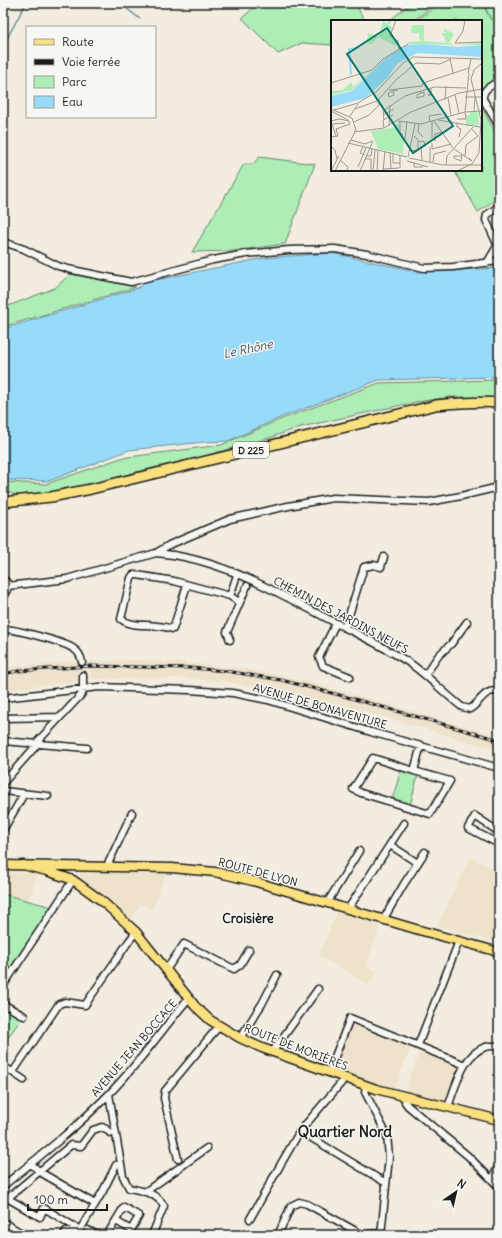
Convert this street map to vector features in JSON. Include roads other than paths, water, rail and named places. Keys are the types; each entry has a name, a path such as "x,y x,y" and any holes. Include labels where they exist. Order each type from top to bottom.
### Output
{"highway":[{"name":"D 225","path":"3,502 45,498 91,489 436,405 459,402 499,403"}],"main road":[{"name":"ROUTE DE LYON","path":"3,865 178,868 216,872 245,879 459,942 499,952"},
{"name":"ROUTE DE MORIÈRES","path":"23,865 73,880 102,901 136,932 188,999 202,1013 219,1026 240,1038 366,1086 499,1120"},
{"path":"71,866 73,880"}],"street":[{"path":"499,81 484,91 483,99 499,126"},
{"path":"487,263 497,244 486,220 487,215 499,206"},
{"path":"3,242 58,266 132,282 213,260 246,254 289,250 335,249 367,254 424,268 453,267 499,261"},
{"path":"8,586 67,579 156,553 169,545 230,519 288,506 333,498 429,502 461,496 499,486"},
{"name":"CHEMIN DES JARDINS NEUFS","path":"156,553 194,558 271,589 401,658 462,707 470,709 474,707 487,692 499,692"},
{"path":"345,628 364,567 374,565 381,567 384,557"},
{"path":"187,585 173,629 159,626 136,625 124,621 121,617 133,575 174,581 230,596 239,604"},
{"path":"230,596 237,575"},
{"path":"3,578 8,586 6,592 3,594"},
{"path":"230,640 227,632 247,586"},
{"path":"425,676 439,655 451,644 467,622"},
{"path":"336,624 319,657 323,666 350,677"},
{"path":"3,629 16,630 69,646 77,652 82,662"},
{"path":"3,783 81,695 83,688 83,675"},
{"name":"AVENUE DE BONAVENTURE","path":"3,698 83,688 105,687 233,693 268,700 499,768"},
{"path":"3,718 60,717"},
{"path":"3,741 87,748"},
{"path":"414,770 421,745"},
{"path":"373,758 414,770 450,781 430,814 360,794 353,789 373,758"},
{"path":"3,791 48,796"},
{"path":"3,830 24,794"},
{"path":"107,866 132,813"},
{"path":"499,832 475,816 468,828 499,844"},
{"path":"348,909 404,823"},
{"path":"390,845 416,862"},
{"path":"327,903 359,851"},
{"path":"383,920 425,852"},
{"path":"3,986 73,880"},
{"path":"13,1072 59,1004 65,1002 84,1005 136,932"},
{"path":"418,1045 459,942"},
{"path":"166,970 184,944 234,969 240,965 249,950"},
{"path":"240,1038 262,1004 278,975"},
{"path":"273,1051 318,989"},
{"name":"AVENUE JEAN BOCCACE","path":"3,1186 88,1115 109,1094 156,1040 188,999"},
{"path":"3,1004 24,1016"},
{"path":"329,1072 350,1018 465,1065"},
{"path":"178,1159 164,1098 166,1091 219,1026"},
{"path":"448,1107 470,1056 477,1050 486,1046 499,1046"},
{"path":"3,1066 24,1080"},
{"path":"250,1219 300,1131 344,1078"},
{"path":"278,1235 291,1206 299,1202 307,1204 364,1235 381,1234 389,1157 387,1134 365,1092 366,1086"},
{"path":"109,1094 123,1176 129,1188 145,1192 160,1199 164,1206 152,1235"},
{"path":"406,1097 405,1102 408,1106 468,1156 499,1187"},
{"path":"80,1230 44,1208 40,1217 5,1200 71,1145 81,1146 93,1130 102,1127 106,1128 110,1133"},
{"path":"300,1131 386,1183"},
{"path":"145,1192 207,1148"},
{"path":"31,1164 40,1172 95,1204"},
{"path":"80,1230 116,1165"},
{"path":"492,1180 499,1165"},
{"path":"107,1235 116,1221"},
{"path":"3,1222 24,1235"},
{"path":"64,1235 66,1231 80,1230"},
{"path":"88,1230 97,1235"}],"water":[{"name":"Le Rhône","path":"332,253 419,272 499,268 499,377 379,380 277,419 228,441 129,450 49,481 3,480 3,329 138,288 146,282 264,258"}],"waterway":[{"path":"3,46 26,3"},
{"path":"120,3 140,19"}],"tunnel":[{"path":"82,662 83,675"}],"railway":[{"path":"3,674 18,671 91,666 191,668 226,671 281,680 499,740"}],"district":[{"name":"Croisière","path":"248,918"},
{"name":"Quartier Nord","path":"345,1132"}]}
